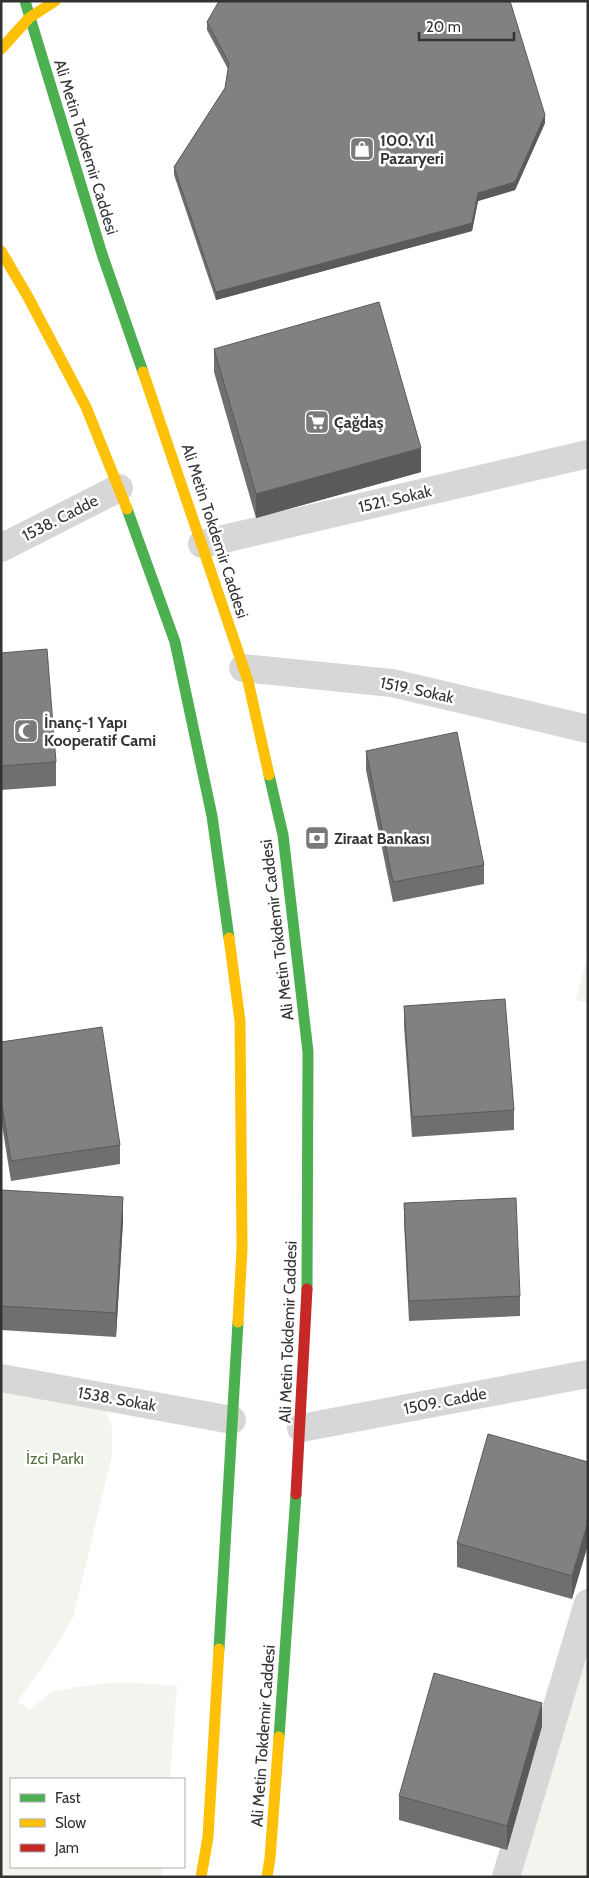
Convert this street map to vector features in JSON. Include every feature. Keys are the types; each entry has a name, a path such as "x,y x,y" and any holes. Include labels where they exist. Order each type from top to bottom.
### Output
{"main road":[{"name":"Ali Metin Tokdemir Caddesi","path":"25,1 102,254 248,681 283,835 308,1052 307,1294 301,1428 270,1858 267,1877"},
{"path":"1,49 29,18 55,1"},
{"path":"1,252 28,297 86,407 136,530 175,642 212,816 240,1021 242,1249 208,1836 201,1877"}],"street":[{"name":"1521. Sokak","path":"202,544 588,454"},
{"name":"1538. Cadde","path":"1,548 119,488"},
{"name":"1519. Sokak","path":"243,668 392,683 588,729"},
{"name":"1509. Cadde","path":"301,1428 588,1374"},
{"name":"1538. Sokak","path":"1,1378 232,1420"},
{"path":"506,1877 588,1603"}],"green space":[{"path":"588,954 588,1003 576,1000"},
{"name":"İzci Parkı","path":"1,1392 105,1411 112,1426 112,1455 73,1618 50,1656 17,1702 30,1709 52,1692 120,1682 177,1686 170,1778 10,1778 10,1868 162,1868 161,1877 1,1877"},
{"path":"588,1651 588,1877 519,1877"}],"building":[{"name":"100. Yıl Pazaryeri","path":"219,1 510,1 545,115 515,182 478,193 472,223 216,292 174,167 225,88 229,63 207,22"},
{"name":"Çağdaş","path":"379,302 421,448 256,494 214,349"},
{"name":"İnanç-1 Yapı Kooperatif Cami","path":"47,649 56,762 1,766 1,653"},
{"path":"457,732 484,865 393,882 366,751"},
{"path":"505,999 514,1110 412,1117 404,1006"},
{"path":"102,1027 120,1145 11,1161 1,1099 1,1042"},
{"path":"1,1190 123,1197 116,1313 1,1306"},
{"path":"516,1198 520,1296 409,1301 404,1203"},
{"path":"488,1434 588,1462 588,1521 572,1576 457,1543"},
{"path":"434,1673 542,1703 507,1826 399,1796"}],"traffic: fast":[{"path":"25,1 102,254 143,372"},
{"path":"127,509 175,642 212,816 229,938"},
{"path":"269,775 283,835 308,1052 307,1289"},
{"path":"219,1649 238,1322"},
{"path":"279,1737 296,1494"}],"traffic: slow":[{"path":"1,49 29,18 55,1"},
{"path":"1,251 28,297 86,407 127,509"},
{"path":"143,372 248,681 269,775"},
{"path":"229,938 240,1021 242,1249 238,1322"},
{"path":"201,1877 208,1837 219,1649"},
{"path":"267,1877 279,1737"}],"traffic: jam":[{"path":"296,1494 307,1289"}],"place":[{"name":"100. Yıl Pazaryeri","path":"362,149"},
{"name":"Çağdaş","path":"317,422"},
{"name":"İnanç-1 Yapı Kooperatif Cami","path":"26,731"},
{"name":"Ziraat Bankası","path":"317,838"}]}
